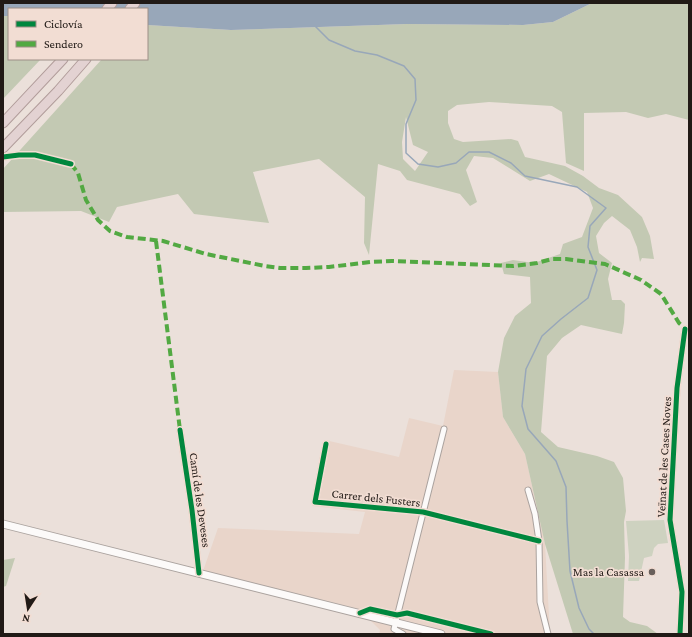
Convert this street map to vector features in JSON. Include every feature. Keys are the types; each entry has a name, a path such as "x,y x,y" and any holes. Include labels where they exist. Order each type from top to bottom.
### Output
{"highway":[{"path":"3,123 62,60"},
{"path":"3,148 58,91 85,60"}],"main road":[{"path":"3,524 360,613 396,619 441,634"}],"street":[{"path":"3,157 34,155 71,164"},
{"name":"Veïnat de les Cases Noves","path":"680,634 682,592 670,520 677,388 685,329"},
{"path":"403,634 394,629 396,619 444,429"},
{"name":"Camí de les Deveses","path":"180,430 192,510 199,573"},
{"name":"Carrer dels Fusters","path":"326,444 315,502 423,512 539,541"},
{"path":"528,490 535,514 539,541 540,602 548,633"},
{"path":"396,619 407,614 490,634"}],"shaded area":[{"path":"454,370 498,372 503,417 525,454 545,544 550,634 379,634 380,630 359,609 203,571 218,528 359,534 365,512 312,506 325,440 399,457 409,418 443,426"}],"green space":[{"path":"596,3 689,3 689,120 666,114 648,118 626,112 584,113 584,171 566,163 562,112 552,106 489,102 457,105 448,111 448,123 454,139 463,142 511,139 518,141 525,157 565,166 583,176 599,188 618,195 642,217 650,236 654,259 642,258 640,262 637,247 630,230 612,216 604,223 596,236 599,253 612,263 608,279 612,300 621,300 625,304 622,334 581,325 562,338 547,356 541,432 558,447 597,456 614,462 623,478 626,511 624,522 625,558 623,617 630,622 647,626 658,634 573,634 545,544 525,454 503,417 498,372 504,338 515,316 531,303 530,277 504,274 501,263 513,260 534,263 560,254 563,244 582,237 593,208 587,192 549,174 530,181 493,158 474,156 466,170 477,202 470,206 460,194 407,180 400,171 378,164 369,255 364,243 365,197 319,159 253,172 269,223 194,214 178,194 117,207 109,222 81,211 3,212 3,169 101,60 148,60 148,25 231,30 407,24 523,25 553,22 590,4","holes":["406,117 413,145 428,152 415,171 403,159 402,142"]},
{"path":"3,16 8,16 8,60 40,60 3,99"},
{"path":"664,520 668,543 658,544 654,548 652,556 644,558 639,581 628,581 629,556 626,521"},
{"path":"15,558 6,586 3,587 3,560"}],"water":[{"path":"3,3 596,3 590,4 553,22 523,25 407,24 231,30 148,25 148,8 8,8 8,16 3,16"}],"waterway":[{"path":"315,26 329,40 355,51 377,55 404,66 415,79 416,100 406,124 406,153 418,164 438,167 456,163 469,152 489,152 511,163 525,176 577,187 606,208 590,226 588,247 597,270 588,298 542,336 526,369 522,406 528,429 556,461 566,487 570,571 579,608 589,629 594,634"}],"marked path":[{"path":"71,164 78,173 86,200 98,220 110,231 127,237 163,241 206,254 280,268 329,267 392,261 513,266 537,263 552,259 566,259 605,264 641,280 661,294 679,323 688,331"},
{"path":"156,241 180,430"}],"cycle path":[{"path":"3,157 35,155 71,164"},
{"path":"680,634 682,592 670,520 677,388 685,329"},
{"path":"180,430 192,510 199,573"},
{"path":"326,444 315,502 423,512 539,541"},
{"path":"360,613 370,609 397,615 407,613 491,634"}],"place":[{"name":"Mas la Casassa","path":"652,572"}]}
